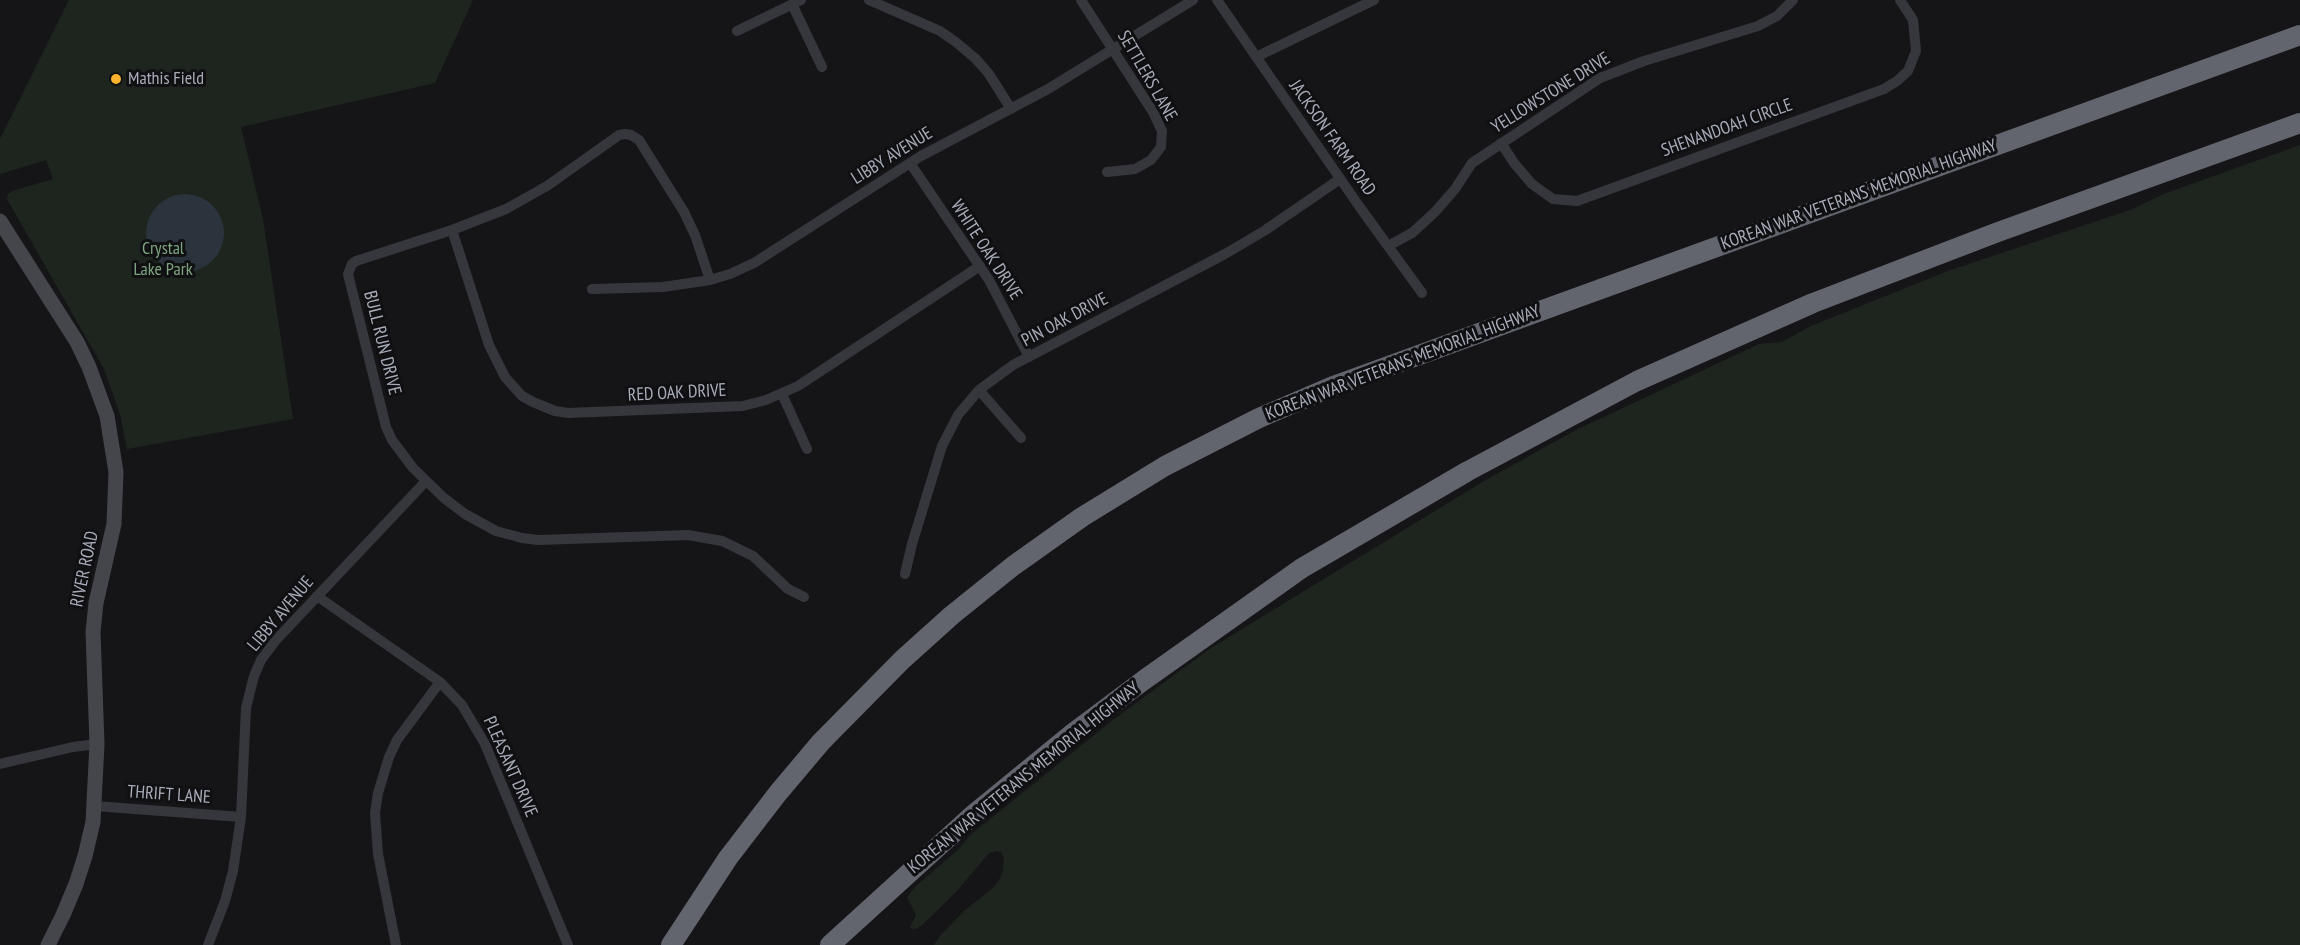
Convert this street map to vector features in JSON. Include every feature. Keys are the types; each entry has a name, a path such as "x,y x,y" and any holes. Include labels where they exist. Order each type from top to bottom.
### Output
{"highway":[{"name":"KOREAN WAR VETERANS MEMORIAL HIGHWAY","path":"671,945 722,866 778,794 821,742 902,660 952,615 1013,566 1090,512 1165,466 1259,418 1353,379 2300,35"},
{"name":"KOREAN WAR VETERANS MEMORIAL HIGHWAY","path":"830,945 974,814 1073,733 1144,680 1302,568 1468,471 1637,381 1813,303 1977,240 2300,123"}],"street":[{"path":"869,0 940,31 957,43 989,75 1011,109"},
{"name":"SETTLERS LANE","path":"1081,0 1162,127 1162,140 1157,153 1143,165 1107,172"},
{"name":"LIBBY AVENUE","path":"592,289 663,287 710,280 730,274 778,249 910,163 1114,50 1193,0"},
{"name":"JACKSON FARM ROAD","path":"1217,0 1340,179 1422,293"},
{"path":"1256,57 1374,0"},
{"name":"YELLOWSTONE DRIVE","path":"1388,246 1412,233 1455,189 1472,163 1600,78 1644,61 1758,26 1777,16 1793,0"},
{"name":"SHENANDOAH CIRCLE","path":"1500,143 1533,184 1554,199 1576,201 1588,197 1884,89 1897,81 1908,71 1916,51 1912,20 1900,0"},
{"path":"737,31 796,2 822,67"},
{"name":"BULL RUN DRIVE","path":"710,280 695,234 684,212 639,140 628,134 619,135 522,200 481,220 356,261 351,264 348,274 386,427 400,453 444,498 481,524 522,538 538,540 688,535 722,541 753,556 788,589 804,597"},
{"name":"WHITE OAK DRIVE","path":"910,163 980,266 1029,357"},
{"name":"PIN OAK DRIVE","path":"905,574 942,446 958,415 979,390 994,377 1029,357 1225,254 1264,231 1340,179"},
{"name":"RIVER ROAD","path":"0,221 82,352 102,400 111,435 116,472 116,511 96,603 92,639 97,744 95,806 88,847 76,884 48,945"},
{"name":"RED OAK DRIVE","path":"452,230 495,360 513,387 533,402 555,411 568,413 743,406 782,394 798,386 980,266"},
{"path":"979,390 1021,438"},
{"path":"782,394 807,449"},
{"name":"LIBBY AVENUE","path":"208,945 231,881 241,817 246,708 254,676 261,660 276,640 426,481"},
{"name":"PLEASANT DRIVE","path":"317,596 440,682 462,705 485,744 568,945"},
{"path":"396,945 378,854 375,823 378,792 388,757 397,740 440,682"},
{"path":"0,764 73,747 97,744"},
{"name":"THRIFT LANE","path":"95,806 241,817"}],"green space":[{"name":"Crystal Lake Park","path":"69,0 473,0 435,83 241,127 263,219 293,419 127,449 120,414 104,369 7,199 8,194 12,191 53,179 46,160 0,174 0,139"},
{"path":"2300,145 2300,945 934,945 964,911 994,887 999,880 1003,871 1004,859 1001,852 997,851 989,853 956,892 921,926 915,929 910,928 916,915 907,897 916,886 959,849 969,836 1113,720 1211,648 1484,481 1576,430 1759,344 1782,342 1811,326 1948,271 2130,210 2164,194"}],"shaded area":[{"path":"185,194 200,197 217,211 224,233 221,248 207,265 185,272 170,269 153,255 146,233 149,218 163,201"}],"place":[{"name":"Mathis Field","path":"116,79"}]}
